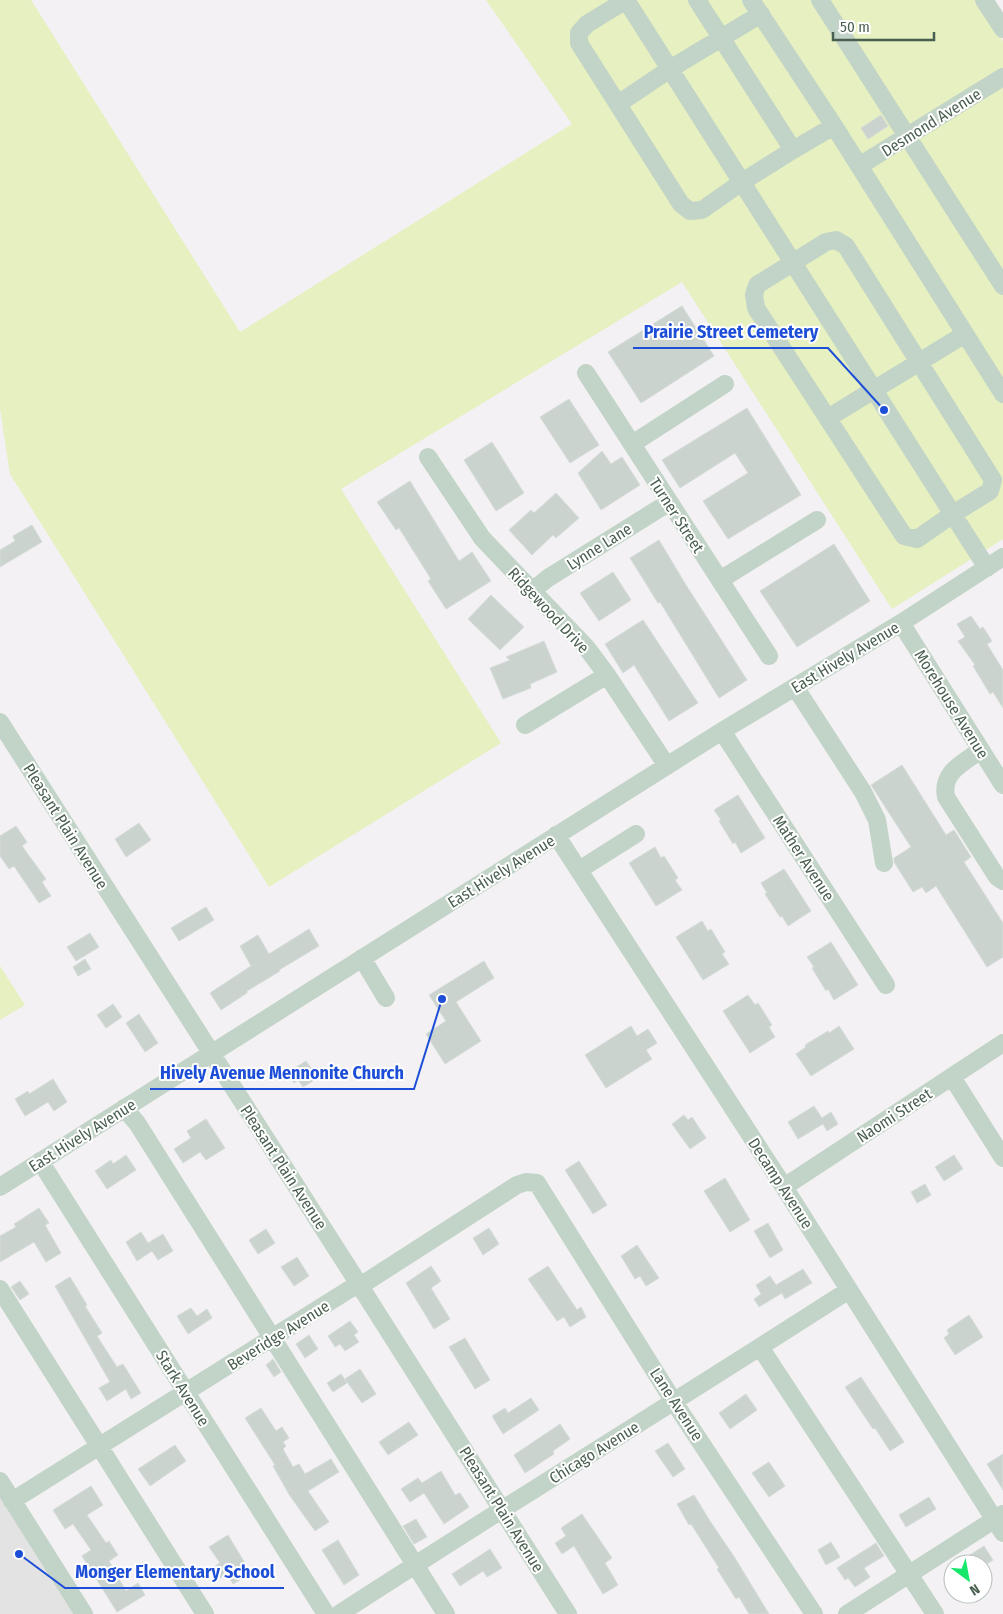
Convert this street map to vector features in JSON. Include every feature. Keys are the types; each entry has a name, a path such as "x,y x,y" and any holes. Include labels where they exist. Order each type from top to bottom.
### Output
{"street":[{"path":"834,126 742,182 702,210 690,211 681,204 579,43 579,33 587,24 626,0 742,182 792,263 987,568"},
{"path":"696,0 793,150"},
{"path":"820,0 1003,286"},
{"path":"984,0 1003,29"},
{"path":"618,104 670,69 720,39 756,7 834,126 1003,394"},
{"name":"Desmond Avenue","path":"859,166 1003,77"},
{"path":"836,240 846,246 918,363 992,480 990,491 917,539 904,536 756,308 754,295 758,285 826,242 836,240"},
{"path":"828,418 965,334"},
{"name":"Turner Street","path":"586,373 668,503 769,656"},
{"path":"632,444 725,384"},
{"name":"Ridgewood Drive","path":"428,457 482,538 586,647 607,675 667,766"},
{"name":"Lynne Lane","path":"532,591 548,578 668,503"},
{"path":"720,580 817,520"},
{"name":"East Hively Avenue","path":"0,1187 556,835 722,731 901,623 1003,557"},
{"name":"Morehouse Avenue","path":"901,623 1003,785"},
{"path":"525,725 607,675"},
{"path":"795,687 864,792 877,820 884,863"},
{"name":"Pleasant Plain Avenue","path":"0,722 568,1614"},
{"name":"Mather Avenue","path":"722,731 886,985"},
{"path":"981,750 952,771 944,787 946,797 997,877 1003,881"},
{"path":"579,870 636,834"},
{"name":"Decamp Avenue","path":"556,835 1000,1522"},
{"path":"362,958 386,998"},
{"name":"Naomi Street","path":"784,1187 1003,1043"},
{"path":"952,1077 1003,1158"},
{"path":"124,1108 137,1122 446,1614"},
{"name":"Stark Avenue","path":"40,1161 326,1614"},
{"name":"Beveridge Avenue","path":"12,1500 350,1289 360,1286 517,1185 526,1182 537,1183 543,1193"},
{"name":"Lane Avenue","path":"543,1193 674,1402 814,1614"},
{"path":"0,1289 205,1614"},
{"name":"Chicago Avenue","path":"339,1614 849,1290"},
{"path":"760,1346 935,1614"},
{"path":"0,1481 84,1614"},
{"path":"847,1614 909,1574 1000,1522"}],"shaded area":[{"path":"0,1495 75,1614 0,1614"}],"green space":[{"path":"0,0 31,0 240,332 572,124 486,0 977,0 1003,41 1003,539 892,609 682,282 341,489 501,743 269,887 10,474 0,409"},
{"path":"0,966 25,1005 0,1020"}],"building":[{"path":"881,115 888,126 868,139 861,128"},
{"path":"682,306 714,356 641,403 608,352"},
{"path":"569,399 599,445 570,463 540,417"},
{"path":"747,408 801,495 728,539 703,501 748,473 735,453 680,488 662,460"},
{"path":"492,442 524,493 496,511 464,460"},
{"path":"602,451 611,464 622,457 640,485 601,510 578,473"},
{"path":"410,481 459,561 472,552 491,581 446,609 428,581 431,579 399,528 396,530 377,502"},
{"path":"556,493 579,518 556,538 553,535 532,555 509,530 531,510 534,513"},
{"path":"32,525 42,542 0,567 0,550 15,541 13,536"},
{"path":"659,540 747,680 719,698 660,602 658,603 630,558"},
{"path":"834,544 870,601 797,647 760,591"},
{"path":"613,572 631,600 599,621 580,593"},
{"path":"491,595 524,627 500,650 468,619"},
{"path":"971,616 980,629 983,627 992,641 987,644 1003,670 1003,708 993,692 990,694 973,666 975,665 958,641 965,637 957,624"},
{"path":"643,620 698,703 669,721 634,665 623,673 605,644"},
{"path":"544,641 557,672 530,684 531,688 503,699 490,668 510,660 506,657"},
{"path":"902,765 946,835 954,830 971,857 964,862 1003,923 1003,957 987,967 936,886 926,893 922,887 913,892 894,862 894,858 911,847 871,785"},
{"path":"738,795 765,838 741,853 735,842 733,844 714,810"},
{"path":"139,823 151,840 126,857 115,839"},
{"path":"16,826 27,842 22,846 46,879 42,882 51,896 39,903 14,866 9,869 0,856 0,836"},
{"path":"655,847 661,858 664,856 678,878 675,880 682,890 656,906 629,863"},
{"path":"784,869 811,911 788,926 765,894 767,893 761,883"},
{"path":"206,907 214,920 179,941 171,928"},
{"path":"702,921 708,931 711,929 725,952 722,954 729,964 703,980 676,937"},
{"path":"309,929 319,946 279,970 221,1010 210,993 251,966 240,946 258,935 269,954"},
{"path":"90,933 99,947 76,961 67,947"},
{"path":"831,942 858,985 834,1000 828,989 826,991 807,957"},
{"path":"85,959 91,969 78,976 73,967"},
{"path":"484,961 494,978 456,1002 481,1041 445,1064 426,1034 446,1021 429,995"},
{"path":"748,995 755,1005 758,1003 772,1025 769,1027 775,1037 750,1053 723,1011"},
{"path":"113,1004 122,1017 106,1028 97,1015"},
{"path":"139,1014 158,1043 145,1052 126,1023"},
{"path":"631,1026 637,1036 648,1029 657,1043 646,1050 652,1059 606,1088 585,1055"},
{"path":"839,1026 854,1049 811,1076 796,1054 806,1047 805,1045"},
{"path":"306,1061 318,1078 303,1087 298,1080 294,1083 287,1073"},
{"path":"53,1079 67,1102 54,1111 48,1102 25,1116 15,1099 28,1091 29,1094"},
{"path":"814,1106 822,1118 831,1112 838,1124 827,1131 823,1124 798,1139 788,1122"},
{"path":"684,1115 688,1120 692,1117 706,1138 690,1149 672,1124"},
{"path":"206,1119 225,1148 206,1160 200,1152 183,1163 174,1149 191,1138 187,1131"},
{"path":"126,1155 136,1170 107,1189 95,1171 111,1160 113,1164"},
{"path":"954,1155 963,1169 944,1181 935,1167"},
{"path":"579,1161 607,1205 593,1214 565,1170"},
{"path":"725,1178 750,1220 730,1232 704,1191"},
{"path":"925,1184 931,1195 917,1203 911,1192"},
{"path":"39,1208 49,1223 45,1225 61,1253 46,1262 34,1242 0,1262 0,1236 16,1227 14,1224"},
{"path":"768,1223 783,1250 770,1258 754,1231"},
{"path":"489,1228 499,1244 483,1255 473,1238"},
{"path":"266,1229 275,1243 258,1254 249,1240"},
{"path":"141,1232 148,1243 163,1234 173,1251 158,1260 152,1251 137,1261 126,1242"},
{"path":"637,1245 659,1278 646,1286 640,1276 635,1279 621,1256"},
{"path":"297,1257 309,1276 294,1286 281,1267"},
{"path":"431,1266 441,1281 431,1288 450,1319 434,1329 406,1283"},
{"path":"548,1266 577,1310 581,1307 586,1317 570,1327 564,1317 557,1321 528,1279"},
{"path":"803,1269 812,1283 785,1299 782,1293 759,1307 754,1299 761,1294 756,1285 770,1276 776,1285"},
{"path":"70,1277 102,1333 97,1336 117,1367 123,1364 141,1393 131,1399 126,1389 107,1401 99,1388 110,1382 55,1286"},
{"path":"20,1281 29,1294 20,1300 11,1287"},
{"path":"191,1308 197,1316 207,1309 212,1318 188,1334 177,1316"},
{"path":"969,1315 983,1337 955,1355 944,1338 949,1334 947,1330"},
{"path":"350,1321 358,1332 354,1335 359,1342 345,1351 340,1344 335,1347 328,1336"},
{"path":"309,1335 318,1349 305,1358 296,1344"},
{"path":"465,1338 490,1380 475,1389 449,1347"},
{"path":"273,1359 281,1372 274,1377 266,1365"},
{"path":"360,1369 376,1394 362,1403 345,1379"},
{"path":"341,1374 347,1383 333,1392 327,1383"},
{"path":"861,1377 904,1442 890,1451 845,1387"},
{"path":"746,1394 757,1410 730,1429 719,1413"},
{"path":"531,1398 539,1410 503,1434 492,1416 505,1408 508,1413"},
{"path":"261,1408 276,1431 282,1427 289,1438 283,1442 286,1446 283,1449 293,1467 299,1464 305,1474 331,1459 339,1472 308,1491 329,1522 315,1531 290,1496 273,1466 275,1465 245,1418"},
{"path":"409,1422 418,1435 388,1455 379,1442"},
{"path":"560,1424 570,1439 553,1451 554,1454 525,1473 514,1455"},
{"path":"668,1443 685,1469 673,1477 655,1451"},
{"path":"175,1445 186,1461 150,1486 138,1469"},
{"path":"1003,1454 1003,1490 987,1464"},
{"path":"769,1462 785,1486 769,1497 752,1473"},
{"path":"441,1471 455,1495 460,1493 469,1507 444,1524 424,1493 410,1502 401,1489 418,1478 422,1483"},
{"path":"91,1486 103,1505 87,1515 106,1543 109,1541 118,1555 109,1561 126,1591 138,1583 145,1595 117,1612 82,1556 91,1550 73,1524 65,1529 53,1510"},
{"path":"694,1495 769,1614 749,1614 739,1597 736,1599 717,1569 719,1568 691,1524 689,1525 677,1504"},
{"path":"929,1497 936,1509 906,1527 899,1515"},
{"path":"582,1514 612,1558 605,1563 618,1585 603,1594 574,1546 562,1554 555,1543 566,1536 561,1528"},
{"path":"416,1519 427,1537 414,1544 403,1526"},
{"path":"228,1535 251,1573 233,1584 227,1574 220,1578 214,1567 220,1563 209,1547"},
{"path":"338,1540 359,1575 344,1585 322,1550"},
{"path":"831,1542 840,1557 826,1565 818,1550"},
{"path":"876,1543 884,1556 864,1568 870,1577 855,1587 848,1578 845,1580 837,1568"},
{"path":"984,1546 989,1554 972,1554"},
{"path":"490,1549 502,1568 487,1577 483,1571 460,1586 452,1574"}],"place":[{"name":"Prairie Street Cemetery","path":"884,410"},
{"name":"Hively Avenue Mennonite Church","path":"442,999"},
{"name":"Monger Elementary School","path":"19,1554"}]}
